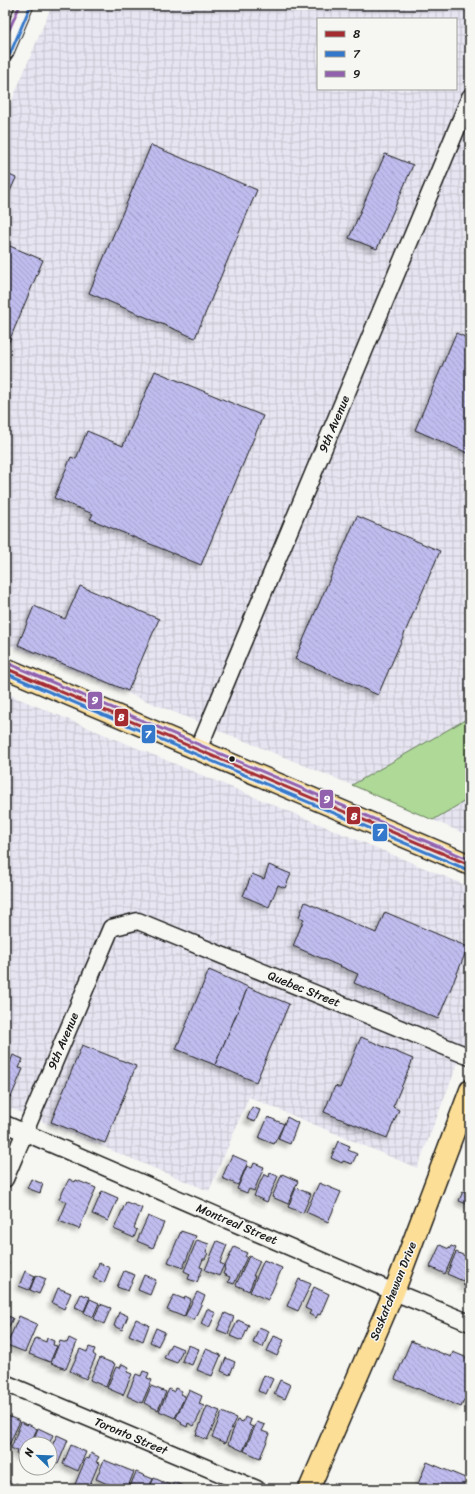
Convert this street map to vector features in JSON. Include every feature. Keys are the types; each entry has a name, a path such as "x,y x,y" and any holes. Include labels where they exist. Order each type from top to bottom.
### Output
{"main road":[{"path":"5,668 470,865"},
{"name":"Saskatchewan Drive","path":"309,1489 394,1292 470,1090"}],"street":[{"path":"5,52 25,5"},
{"name":"9th Avenue","path":"198,750 470,98"},
{"name":"9th Avenue","path":"5,1179 111,928 138,921"},
{"name":"Quebec Street","path":"138,921 470,1057"},
{"name":"Montreal Street","path":"5,1124 394,1292 470,1323"},
{"name":"Toronto Street","path":"5,1383 257,1489"}],"shaded area":[{"path":"52,5 470,5 470,717 352,785 5,643 5,117"},
{"path":"5,693 470,887 470,1032 417,1168 249,1097 209,1191 10,1108 5,1119"},
{"path":"470,798 470,836 433,820"}],"green space":[{"path":"470,717 470,798 433,820 352,785"}],"building":[{"path":"151,145 257,190 195,338 89,293"},
{"path":"385,154 413,165 377,249 349,238"},
{"path":"5,173 16,178 5,202"},
{"path":"5,244 43,260 5,351"},
{"path":"456,333 470,339 470,454 415,430"},
{"path":"155,371 263,416 201,565 90,519 93,514 54,498 71,457 76,459 87,431 123,446"},
{"path":"357,516 440,551 378,695 295,659"},
{"path":"80,586 159,619 128,691 18,645 34,606 65,619"},
{"path":"269,865 291,874 285,888 278,885 269,907 243,896 252,874 264,879"},
{"path":"305,902 376,933 385,912 468,947 438,1019 354,983 358,974 293,946 304,919 299,917"},
{"path":"209,970 248,987 215,1065 176,1049"},
{"path":"248,987 289,1004 256,1082 215,1065"},
{"path":"361,1037 413,1059 393,1107 399,1110 387,1138 324,1112 335,1086 340,1088"},
{"path":"82,1045 136,1066 105,1143 51,1122"},
{"path":"13,1055 23,1059 19,1068 23,1069 11,1097 5,1095 5,1063 9,1065 6,1073"},
{"path":"252,1107 260,1110 255,1122 247,1119"},
{"path":"268,1117 284,1124 274,1144 259,1138"},
{"path":"287,1117 298,1123 290,1144 278,1139"},
{"path":"338,1141 350,1146 348,1150 357,1154 352,1164 343,1161 342,1163 331,1158"},
{"path":"232,1155 248,1162 238,1185 222,1178"},
{"path":"254,1163 264,1167 254,1191 249,1189 247,1193 237,1189 247,1166 252,1168"},
{"path":"270,1173 278,1176 267,1202 254,1196 264,1174 269,1177"},
{"path":"282,1174 298,1181 288,1204 272,1197"},
{"path":"31,1179 43,1184 40,1193 27,1188"},
{"path":"69,1179 75,1182 76,1180 96,1188 79,1229 59,1221 67,1202 59,1199"},
{"path":"319,1183 341,1192 328,1222 306,1212"},
{"path":"296,1188 311,1194 303,1213 288,1207"},
{"path":"102,1191 118,1198 108,1221 92,1214"},
{"path":"463,1191 470,1194 470,1205 459,1201"},
{"path":"126,1202 142,1208 134,1228 137,1230 134,1238 114,1229"},
{"path":"148,1216 164,1223 153,1248 137,1241"},
{"path":"181,1231 196,1236 183,1268 168,1262"},
{"path":"197,1240 209,1244 206,1252 208,1253 205,1259 203,1259 200,1267 203,1268 197,1282 188,1279 190,1274 184,1271"},
{"path":"217,1241 227,1245 220,1263 224,1265 219,1276 205,1270"},
{"path":"440,1245 449,1249 451,1246 456,1248 445,1274 430,1267"},
{"path":"234,1247 247,1253 245,1257 247,1257 234,1284 228,1282 230,1277 223,1274 224,1268"},
{"path":"456,1252 470,1258 470,1264 463,1281 447,1274"},
{"path":"249,1256 260,1261 253,1276 255,1276 249,1291 236,1285"},
{"path":"264,1260 282,1268 268,1300 250,1292"},
{"path":"5,1261 9,1263 5,1271"},
{"path":"99,1263 110,1268 104,1283 93,1278"},
{"path":"470,1265 470,1288 463,1285"},
{"path":"25,1271 35,1276 29,1290 19,1286"},
{"path":"124,1271 135,1275 128,1291 117,1287"},
{"path":"36,1275 46,1279 39,1294 30,1290"},
{"path":"144,1275 156,1280 150,1295 138,1290"},
{"path":"299,1279 311,1284 298,1311 287,1306"},
{"path":"314,1287 329,1294 320,1315 318,1314 316,1318 309,1314 311,1311 305,1308"},
{"path":"58,1288 71,1293 64,1309 52,1303"},
{"path":"197,1292 205,1296 194,1320 185,1316"},
{"path":"81,1294 90,1297 84,1311 75,1307"},
{"path":"174,1295 184,1299 185,1296 191,1299 184,1317 167,1310"},
{"path":"90,1299 99,1303 93,1317 84,1313"},
{"path":"100,1304 111,1308 104,1324 94,1319"},
{"path":"207,1309 216,1313 209,1328 201,1324"},
{"path":"119,1312 128,1316 122,1330 114,1326"},
{"path":"225,1313 234,1317 228,1334 217,1330"},
{"path":"5,1315 13,1318 5,1336"},
{"path":"19,1316 37,1324 25,1352 7,1345"},
{"path":"136,1319 149,1325 143,1341 129,1335"},
{"path":"238,1320 249,1325 242,1341 230,1336"},
{"path":"259,1327 269,1331 263,1347 253,1343"},
{"path":"156,1328 165,1332 158,1346 150,1342"},
{"path":"274,1336 284,1340 277,1356 267,1351"},
{"path":"36,1338 46,1342 47,1338 54,1341 53,1345 57,1346 50,1362 29,1354"},
{"path":"69,1338 77,1342 66,1369 51,1363 60,1341 67,1343"},
{"path":"411,1341 451,1357 453,1352 470,1359 470,1402 464,1400 461,1407 395,1379"},
{"path":"171,1344 183,1349 177,1363 164,1358"},
{"path":"188,1345 199,1349 192,1365 182,1361"},
{"path":"89,1347 95,1349 93,1354 96,1356 86,1379 70,1371 80,1349 87,1352"},
{"path":"206,1349 221,1355 212,1376 197,1370"},
{"path":"100,1358 115,1364 106,1387 90,1380"},
{"path":"226,1358 235,1362 230,1375 221,1371"},
{"path":"122,1364 129,1367 127,1372 132,1374 123,1395 107,1388 116,1367 120,1368"},
{"path":"143,1371 149,1373 147,1378 152,1380 142,1403 127,1396 136,1374 141,1376"},
{"path":"264,1375 273,1379 266,1394 258,1391"},
{"path":"280,1380 291,1385 285,1399 274,1394"},
{"path":"151,1386 166,1392 158,1410 144,1403"},
{"path":"175,1388 182,1391 180,1394 185,1396 175,1418 159,1411 169,1389 174,1392"},
{"path":"189,1390 202,1396 199,1404 204,1406 194,1426 188,1423 187,1427 181,1424 182,1422 176,1418"},
{"path":"207,1406 220,1411 207,1440 196,1435"},
{"path":"222,1412 236,1418 225,1443 212,1437"},
{"path":"5,1415 20,1421 8,1447 5,1446"},
{"path":"245,1417 251,1420 249,1425 253,1427 243,1451 228,1444 237,1420 243,1422"},
{"path":"21,1422 37,1429 34,1436 18,1436 18,1455 16,1454 17,1451 11,1448"},
{"path":"257,1422 265,1425 262,1431 270,1434 260,1458 244,1451"},
{"path":"38,1428 53,1435 53,1436 35,1436"},
{"path":"57,1435 68,1440 58,1464 58,1436"},
{"path":"71,1445 86,1452 78,1471 63,1464"},
{"path":"91,1453 99,1457 96,1462 99,1463 88,1489 73,1489 86,1458 89,1459"},
{"path":"104,1460 134,1472 127,1489 119,1489 96,1479"},
{"path":"427,1462 470,1480 470,1489 416,1489"},
{"path":"136,1472 153,1479 148,1489 129,1489"},
{"path":"154,1478 170,1485 168,1489 149,1489"},
{"path":"5,1479 9,1481 6,1489 5,1489"},
{"path":"174,1482 187,1488 170,1489"},
{"path":"16,1483 26,1488 13,1489"}],"transit line":[{"name":"9","path":"5,39 20,5"},
{"name":"7","path":"10,54 30,7"},
{"name":"9","path":"7,663 470,860"},
{"name":"8","path":"5,668 470,865"},
{"name":"7","path":"5,673 468,870"}]}
